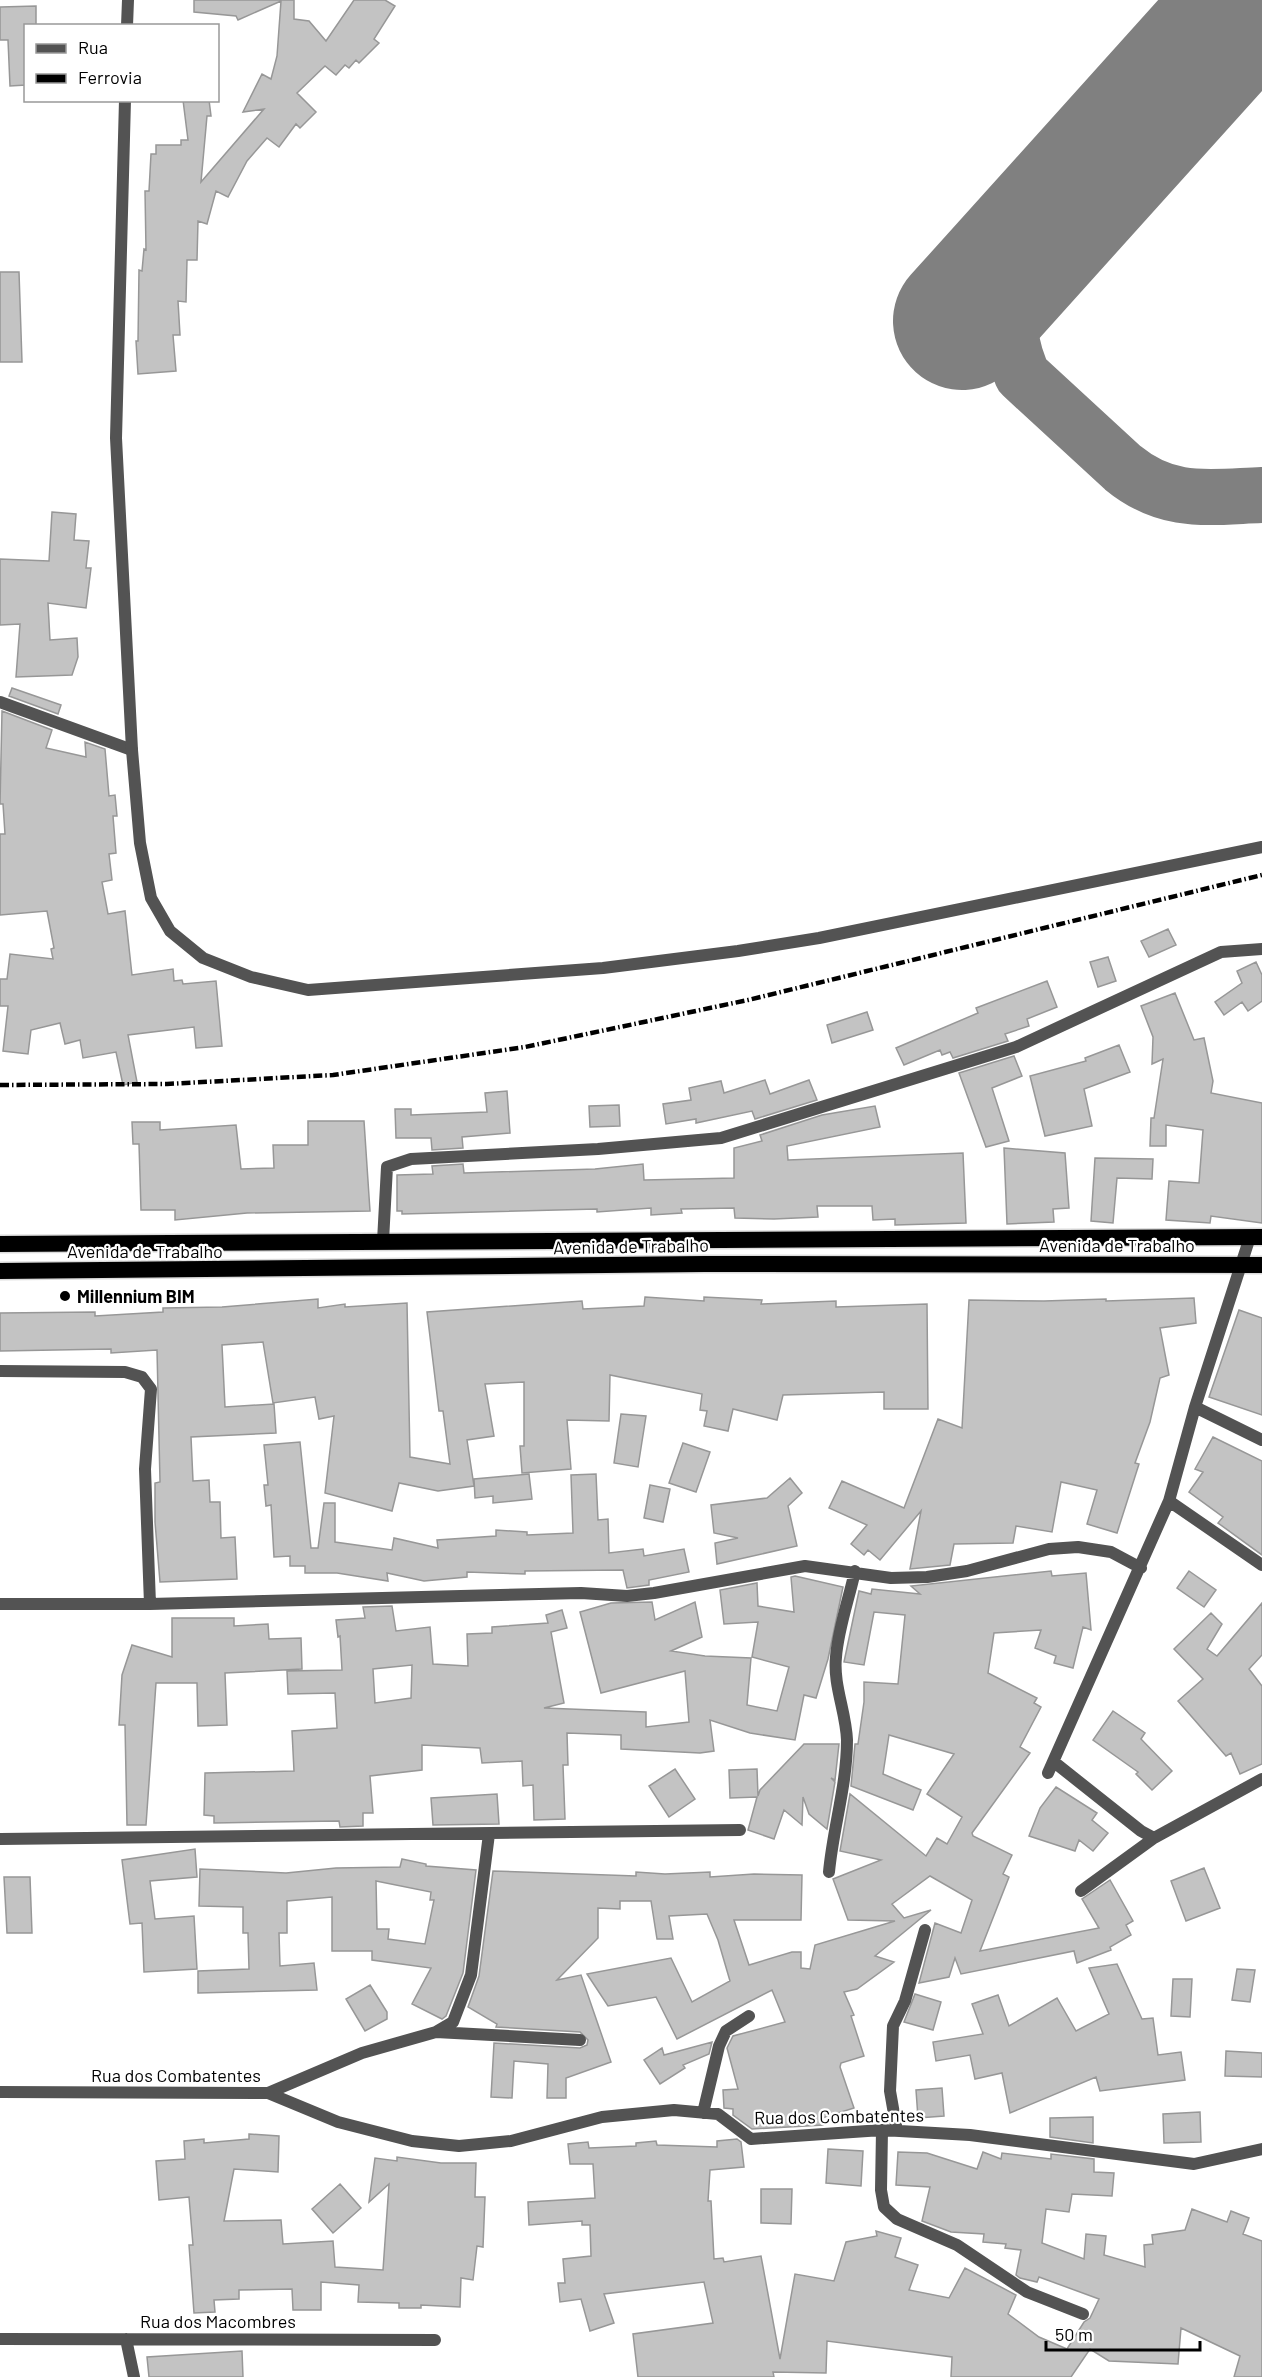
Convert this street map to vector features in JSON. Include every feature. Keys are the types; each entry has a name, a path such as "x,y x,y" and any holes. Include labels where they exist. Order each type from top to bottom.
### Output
{"highway":[{"path":"1053,1264 1056,1237"},
{"name":"Avenida de Trabalho","path":"0,1244 1256,1237"},
{"path":"743,1264 744,1239"},
{"path":"105,1244 105,1270"},
{"name":"Avenida de Trabalho","path":"0,1271 743,1264 1262,1265"}],"street":[{"path":"127,24 128,0"},
{"path":"125,102 117,438 132,750 140,843 151,898 170,931 203,958 251,977 308,990 603,968 819,938 1262,847"},
{"path":"0,702 132,750"},
{"path":"383,1241 387,1167 411,1159 598,1149 721,1138 1017,1047 1221,952 1262,950"},
{"path":"1154,1838 1051,1768 1169,1501 1195,1407 1243,1265 1256,1237"},
{"path":"0,1371 125,1372 142,1377 151,1389 145,1468 150,1604"},
{"path":"1195,1407 1262,1440"},
{"path":"1169,1501 1262,1566"},
{"path":"0,1604 150,1604 581,1593 627,1596 805,1566 855,1571 891,1578 927,1577 967,1571 1049,1549 1078,1547 1111,1551 1141,1568"},
{"path":"829,1872 832,1838 840,1813 847,1739 838,1691 836,1658 855,1571"},
{"path":"1081,1891 1154,1838 1262,1779"},
{"path":"0,1839 740,1830"},
{"path":"268,2092 362,2053 436,2032 453,2022 471,1975 489,1834"},
{"path":"897,2131 890,2091 893,2026 905,2001 925,1930"},
{"path":"703,2113 719,2046 726,2031 749,2016"},
{"path":"436,2032 580,2040"},
{"name":"Rua dos Combatentes","path":"0,2092 268,2092 338,2122 412,2141 459,2146 511,2141 602,2117 674,2110 718,2114 751,2139 882,2130 970,2135 1194,2164 1262,2149"},
{"path":"882,2130 880,2190 884,2207 897,2219 957,2245 1027,2292 1083,2314"},
{"name":"Rua dos Macombres","path":"0,2339 435,2340"},
{"path":"126,2339 134,2377"}],"building":[{"path":"194,0 294,0 294,19 309,21 326,41 354,0 385,0 395,6 374,39 379,43 359,63 356,60 349,68 345,65 336,75 325,66 297,93 316,112 300,128 296,124 279,147 267,138 247,161 228,197 216,191 207,224 198,221 197,260 187,260 186,302 178,301 180,335 173,335 176,371 138,374 136,341 138,341 139,270 142,271 144,249 146,250 145,191 149,191 151,154 156,154 156,145 181,145 181,140 188,140 183,102 209,102 211,116 207,116 201,182 264,109 243,112 262,74 271,79 277,56 281,1 238,20 236,16 194,12"},
{"path":"36,6 36,24 24,24 24,85 10,86 8,40 0,40 0,7"},
{"path":"0,272 19,272 22,362 0,362"},
{"path":"52,512 76,514 74,540 89,541 86,568 91,568 86,608 48,603 50,640 77,638 78,657 72,675 16,677 20,624 0,625 0,559 49,561"},
{"path":"12,688 61,705 58,714 9,696"},
{"path":"2,711 52,730 46,748 86,757 85,742 105,749 109,796 115,795 117,816 113,816 116,853 109,854 112,880 102,882 108,914 125,911 132,975 173,969 174,981 182,980 183,984 216,981 222,1046 196,1048 194,1027 128,1035 137,1082 123,1085 116,1052 83,1058 80,1040 65,1044 60,1023 31,1030 28,1054 3,1051 8,1006 0,1006 0,979 7,979 10,954 53,959 51,949 54,948 47,911 0,915 0,834 5,834 3,804 0,804"},
{"path":"1168,929 1176,945 1149,957 1141,941"},
{"path":"1108,957 1116,981 1098,987 1090,962"},
{"path":"1256,962 1262,975 1262,1001 1248,1011 1242,1002 1224,1015 1215,1002 1242,983 1237,971"},
{"path":"1047,981 1057,1007 1027,1019 1029,1026 1005,1034 1008,1041 953,1058 950,1052 942,1055 940,1050 904,1065 896,1048 978,1013 976,1008"},
{"path":"1175,993 1194,1040 1204,1038 1213,1081 1211,1093 1262,1103 1262,1223 1211,1216 1210,1223 1166,1220 1169,1181 1199,1183 1203,1130 1166,1125 1166,1146 1150,1146 1151,1118 1154,1118 1163,1059 1152,1064 1153,1037 1141,1006"},
{"path":"867,1012 873,1030 832,1043 827,1025"},
{"path":"1119,1045 1130,1072 1084,1089 1092,1126 1045,1136 1030,1076 1086,1061 1085,1058"},
{"path":"1014,1056 1022,1076 992,1088 1009,1141 986,1147 959,1073"},
{"path":"765,1080 770,1094 809,1080 817,1100 755,1119 752,1111 696,1123 696,1119 666,1124 663,1104 691,1100 689,1088 721,1081 724,1093"},
{"path":"507,1091 510,1133 462,1137 463,1148 432,1150 431,1138 396,1138 395,1109 411,1109 411,1115 487,1112 485,1093"},
{"path":"619,1105 620,1126 590,1127 589,1106"},
{"path":"875,1106 880,1127 787,1146 788,1160 963,1153 966,1223 895,1225 895,1219 873,1220 872,1206 817,1206 818,1217 774,1219 735,1218 734,1208 681,1209 682,1213 651,1215 651,1208 597,1212 597,1209 402,1214 402,1211 397,1211 397,1175 433,1174 432,1166 463,1164 464,1173 595,1169 643,1164 644,1180 734,1178 734,1148 762,1141 760,1135 822,1115"},
{"path":"308,1121 364,1121 370,1211 247,1213 175,1220 175,1210 141,1210 139,1144 133,1144 132,1122 160,1122 160,1130 236,1125 241,1169 274,1168 273,1145 308,1145"},
{"path":"1004,1148 1065,1153 1069,1208 1053,1209 1054,1222 1007,1224"},
{"path":"1095,1158 1153,1159 1152,1179 1117,1178 1113,1223 1091,1221"},
{"path":"645,1297 704,1301 704,1297 762,1300 761,1304 836,1301 836,1307 927,1304 928,1409 884,1409 884,1392 783,1395 777,1420 733,1409 728,1431 704,1426 707,1411 700,1410 702,1394 610,1375 609,1421 567,1420 571,1469 522,1473 520,1446 524,1446 524,1382 485,1384 494,1436 467,1440 474,1486 438,1491 399,1483 392,1511 325,1493 334,1416 319,1419 315,1397 273,1403 263,1342 222,1345 225,1407 274,1404 276,1433 191,1437 193,1481 209,1480 210,1502 220,1502 221,1538 235,1537 237,1579 160,1582 155,1522 155,1483 160,1482 157,1350 111,1353 111,1349 0,1351 0,1313 95,1312 95,1316 163,1312 163,1308 222,1307 318,1299 318,1308 345,1304 345,1307 407,1303 410,1457 450,1464 443,1411 439,1411 427,1312 582,1301 583,1309 644,1306"},
{"path":"1194,1298 1196,1323 1160,1328 1169,1375 1160,1378 1150,1422 1135,1463 1139,1464 1117,1533 1087,1524 1097,1490 1061,1482 1052,1532 1016,1526 1013,1543 954,1544 950,1565 910,1569 921,1511 880,1560 868,1550 864,1555 851,1544 867,1525 829,1508 842,1481 904,1508 938,1419 962,1428 969,1300 1106,1299 1106,1301"},
{"path":"1239,1310 1262,1318 1262,1415 1209,1397"},
{"path":"621,1414 646,1416 638,1467 614,1463"},
{"path":"1213,1437 1262,1461 1262,1555 1218,1523 1223,1517 1189,1492 1203,1472 1195,1469"},
{"path":"300,1442 311,1548 318,1548 324,1503 335,1503 335,1542 392,1550 394,1538 438,1548 437,1540 496,1536 496,1530 527,1532 527,1535 573,1533 571,1475 596,1474 598,1520 608,1519 609,1553 643,1549 644,1556 684,1549 689,1572 649,1580 649,1585 627,1588 623,1570 525,1571 525,1574 467,1572 467,1577 424,1581 387,1573 388,1581 337,1573 305,1573 305,1566 290,1566 290,1556 274,1557 271,1505 266,1506 264,1485 268,1485 264,1445"},
{"path":"683,1443 710,1452 696,1492 669,1483"},
{"path":"529,1474 532,1499 493,1503 493,1496 475,1498 474,1479"},
{"path":"790,1478 802,1493 788,1506 797,1546 717,1564 715,1543 738,1538 714,1533 711,1505 767,1498"},
{"path":"650,1485 670,1489 663,1522 644,1518"},
{"path":"1051,1571 1052,1576 1086,1573 1091,1630 1083,1627 1073,1668 1054,1663 1056,1656 1035,1648 1041,1630 994,1633 988,1673 1037,1698 1034,1703 1041,1707 1020,1747 1030,1753 972,1833 973,1836 1012,1855 1003,1874 1009,1877 980,1951 1099,1928 1082,1899 1110,1880 1133,1921 1126,1925 1131,1935 1110,1947 1111,1950 1077,1963 1074,1951 961,1974 955,1958 949,1977 919,1983 935,1923 961,1933 972,1900 930,1876 892,1904 904,1918 931,1910 875,1956 894,1962 857,1989 844,1992 854,2015 851,2016 864,2056 841,2063 840,2067 854,2108 822,2118 823,2125 752,2129 733,2115 733,2109 724,2108 723,2090 738,2089 727,2048 733,2036 785,2022 772,1990 677,2039 656,1997 608,2006 587,1974 671,1958 692,2002 730,1981 718,1940 707,1914 669,1916 673,1939 657,1939 651,1901 620,1901 620,1909 598,1908 598,1938 557,1980 581,1975 611,2062 566,2078 566,2098 547,2098 548,2064 514,2061 512,2098 491,2097 494,2043 580,2048 587,2045 588,2040 580,2032 496,2027 497,2024 468,2007 479,1976 493,1871 636,1876 636,1872 665,1874 710,1872 710,1877 754,1874 802,1875 801,1920 734,1920 749,1965 792,1952 801,1952 801,1968 810,1969 815,1945 895,1921 848,1920 833,1879 881,1860 840,1851 850,1794 926,1856 937,1838 947,1844 962,1817 927,1794 954,1754 889,1735 883,1774 921,1790 913,1810 851,1786 855,1744 858,1744 864,1702 864,1682 898,1684 905,1615 874,1612 864,1665 844,1662 859,1591 871,1594 872,1589 920,1594 911,1586"},
{"path":"1189,1571 1216,1590 1204,1607 1177,1588"},
{"path":"791,1577 843,1587 828,1659 816,1698 804,1695 795,1740 750,1733 710,1720 714,1751 700,1753 621,1749 621,1735 567,1733 568,1765 563,1765 565,1819 534,1820 533,1785 523,1786 522,1761 482,1763 480,1748 422,1745 422,1770 370,1776 373,1813 363,1813 363,1826 340,1827 339,1821 214,1823 214,1816 204,1815 205,1773 294,1771 292,1731 337,1728 335,1693 288,1694 287,1671 342,1670 340,1636 338,1637 336,1620 365,1618 363,1607 392,1606 396,1631 430,1627 433,1664 468,1666 467,1634 492,1633 492,1627 548,1623 546,1615 562,1610 567,1628 551,1632 564,1703 544,1708 646,1712 646,1727 689,1722 685,1671 601,1693 580,1612 611,1603 652,1602 655,1620 695,1602 702,1637 671,1651 705,1656 751,1658 747,1705 777,1711 789,1667 752,1657 758,1622 724,1624 720,1590 757,1583 758,1606 794,1612","holes":["412,1665 411,1698 375,1703 373,1669"]},
{"path":"1262,1603 1262,1655 1249,1669 1262,1686 1262,1764 1240,1774 1231,1753 1226,1756 1178,1701 1203,1679 1174,1649 1211,1613 1222,1624 1207,1649 1217,1656"},
{"path":"172,1618 234,1618 234,1626 268,1624 269,1639 301,1638 302,1669 225,1673 227,1725 198,1726 197,1683 156,1683 146,1825 127,1825 125,1725 119,1725 122,1675 132,1645 172,1657"},
{"path":"1113,1711 1145,1733 1141,1739 1172,1771 1152,1790 1136,1774 1138,1772 1093,1740"},
{"path":"804,1744 839,1744 835,1780 831,1778 835,1782 827,1829 809,1814 803,1797 802,1825 784,1810 774,1839 748,1830 757,1797 730,1798 729,1770 757,1769 758,1796 760,1790"},
{"path":"675,1769 695,1799 669,1817 649,1786"},
{"path":"1056,1787 1097,1813 1092,1820 1108,1833 1093,1851 1079,1840 1075,1851 1029,1836 1040,1808"},
{"path":"497,1794 499,1824 433,1825 431,1798"},
{"path":"195,1849 197,1877 150,1881 155,1919 194,1916 197,1969 144,1972 142,1923 130,1924 122,1860"},
{"path":"402,1859 426,1864 426,1866 476,1870 463,1973 446,2016 442,2019 412,2004 431,1968 372,1960 372,1951 332,1951 332,1897 287,1901 287,1933 279,1933 280,1966 314,1963 317,1990 198,1993 198,1971 249,1969 248,1933 243,1933 243,1907 199,1906 200,1869 286,1873 336,1868 400,1867","holes":["376,1881 431,1892 430,1900 434,1900 425,1944 388,1939 389,1929 377,1929"]},
{"path":"1204,1868 1220,1908 1186,1921 1171,1881"},
{"path":"4,1877 30,1877 32,1933 7,1933"},
{"path":"1117,1964 1142,2019 1153,2018 1158,2055 1181,2052 1185,2080 1100,2091 1096,2077 1010,2113 1002,2073 975,2079 970,2055 936,2061 933,2042 983,2034 972,2004 998,1995 1009,2026 1057,1998 1076,2031 1109,2014 1089,1968"},
{"path":"1237,1969 1255,1970 1250,2002 1232,2000"},
{"path":"1173,1979 1192,1979 1190,2017 1171,2016"},
{"path":"370,1985 387,2012 387,2019 365,2031 346,1999"},
{"path":"915,1994 941,2002 933,2030 904,2022"},
{"path":"712,2042 709,2054 683,2065 685,2068 660,2084 644,2060 662,2048 664,2055"},
{"path":"1226,2051 1262,2053 1262,2077 1225,2076"},
{"path":"942,2088 944,2116 918,2118 916,2090"},
{"path":"1200,2112 1201,2142 1164,2143 1163,2114"},
{"path":"1093,2117 1093,2143 1050,2137 1050,2118"},
{"path":"249,2134 279,2136 278,2172 234,2169 224,2221 281,2220 283,2244 333,2241 335,2267 383,2270 389,2184 369,2202 375,2158 397,2161 397,2157 441,2163 476,2163 475,2197 485,2197 483,2247 477,2246 473,2280 461,2278 460,2307 421,2305 421,2308 399,2308 399,2303 358,2302 359,2285 321,2282 321,2310 293,2310 292,2289 239,2290 239,2299 214,2300 215,2312 194,2313 189,2245 193,2245 189,2197 159,2200 156,2161 185,2159 184,2141 204,2139 204,2143 249,2139"},
{"path":"737,2139 741,2142 744,2167 710,2170 708,2201 711,2201 714,2259 723,2258 724,2262 761,2256 780,2359 795,2274 834,2281 846,2242 877,2236 876,2231 901,2238 895,2257 918,2265 909,2290 949,2298 965,2268 1016,2295 1008,2314 1039,2337 1067,2349 1084,2322 1090,2318 1099,2299 1039,2277 1037,2282 1020,2278 1016,2275 1021,2250 1005,2248 1006,2244 983,2242 984,2234 951,2232 922,2221 930,2187 896,2185 898,2152 927,2153 977,2169 983,2152 1001,2159 1002,2153 1051,2159 1051,2154 1094,2159 1094,2172 1114,2173 1112,2196 1072,2194 1069,2212 1046,2209 1042,2243 1084,2259 1086,2234 1106,2236 1104,2255 1145,2267 1144,2245 1153,2244 1152,2235 1185,2230 1192,2209 1227,2222 1231,2211 1249,2218 1243,2234 1262,2241 1262,2377 1234,2377 1240,2356 1181,2328 1178,2364 1109,2361 1090,2349 1071,2377 951,2377 952,2357 827,2341 826,2373 773,2372 774,2377 638,2377 633,2334 713,2323 704,2282 604,2294 614,2323 590,2331 581,2299 560,2302 558,2283 565,2283 563,2259 591,2256 590,2225 582,2225 582,2221 529,2225 528,2202 595,2198 593,2164 570,2164 568,2144 588,2142 589,2148 636,2146 636,2143 656,2141 657,2145 717,2147 717,2141"},
{"path":"828,2149 863,2151 861,2186 826,2183"},
{"path":"340,2184 361,2208 333,2233 312,2209"},
{"path":"761,2189 792,2189 791,2224 761,2223"},
{"path":"242,2351 243,2377 149,2377 147,2357"}],"taxiway":[{"path":"1010,267 1007,295 1008,322 1013,349 1022,375 1123,468 1140,480 1173,493 1206,497 1262,495"}],"runway":[{"path":"962,321 1251,0"}],"railway":[{"path":"0,1085 167,1084 333,1075 525,1047 748,1000 1262,875"}],"place":[{"name":"Millennium BIM","path":"65,1296"}]}
